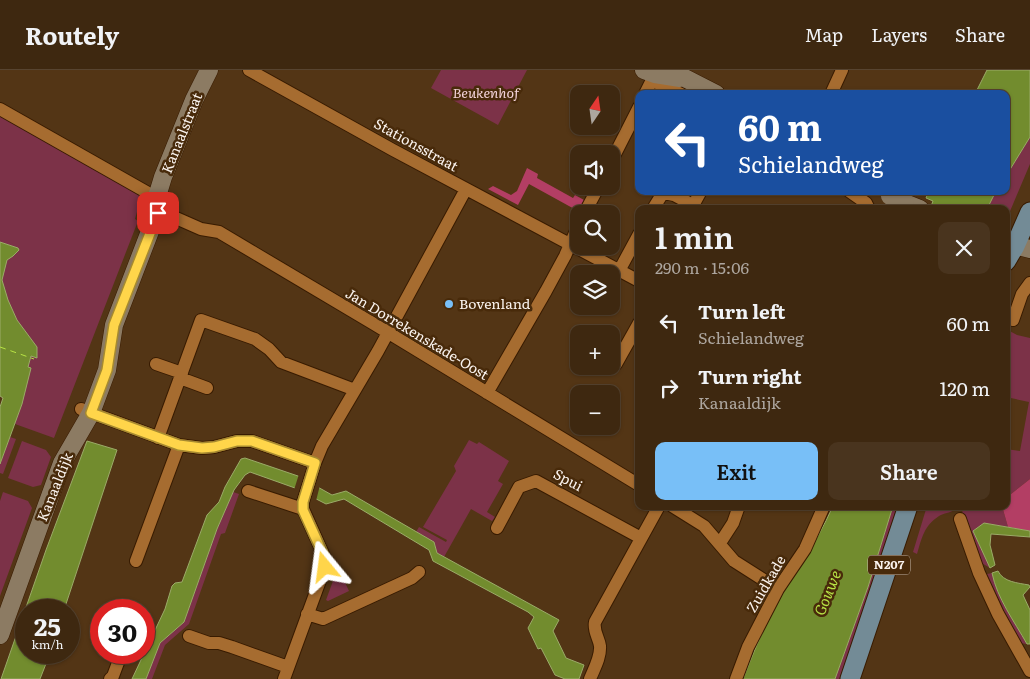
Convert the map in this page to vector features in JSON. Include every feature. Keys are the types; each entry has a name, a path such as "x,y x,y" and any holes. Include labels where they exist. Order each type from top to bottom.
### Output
{"main road":[{"name":"Kanaalstraat","path":"156,199 194,100 209,70"},
{"path":"664,78 703,90"},
{"path":"887,195 911,205"},
{"name":"Kanaaldijk","path":"0,635 62,463 107,370 114,325 158,213 156,199"},
{"path":"1014,250 1030,212"},
{"name":"Kanaaldijk","path":"0,614 61,448 86,411"},
{"name":"N207","path":"850,679 907,510"}],"street":[{"name":"Stationsstraat","path":"249,70 570,244"},
{"path":"834,90 842,70"},
{"path":"650,90 664,78"},
{"path":"0,110 156,199"},
{"path":"620,145 635,115"},
{"path":"189,636 209,643 219,643 232,647 286,673 325,567 325,560 303,510 305,496 315,463 322,446 388,333 466,189"},
{"path":"674,195 691,204 695,202 699,195"},
{"path":"854,195 867,205"},
{"name":"Jan Dorrekenskade-Oost","path":"176,218 201,229 219,232 635,483"},
{"path":"620,267 635,241"},
{"path":"487,393 540,303 570,244"},
{"name":"Stationsstraat","path":"590,255 607,265"},
{"name":"Stationsstraat","path":"620,272 635,280"},
{"path":"1013,320 1022,294 1030,283"},
{"path":"158,438 201,320 255,339 269,349 281,362 356,390"},
{"path":"620,357 635,330"},
{"path":"156,364 207,388"},
{"path":"86,411 179,445 202,448 237,441 252,441 315,463"},
{"path":"136,561 179,445"},
{"name":"Spui","path":"497,528 519,487 536,480 641,538"},
{"path":"248,491 303,510"},
{"path":"590,679 600,654 599,641 594,628 595,622 657,510"},
{"path":"678,510 704,526 734,561 778,589"},
{"path":"720,543 733,523 738,510"},
{"name":"Zuidkade","path":"736,679 748,647 778,589 805,549 822,510"},
{"path":"960,519 979,573 998,614 1030,671"},
{"path":"307,614 323,619 412,578 419,572"},
{"path":"110,679 118,664"}],"green space":[{"name":"Beukenhof","path":"441,70 527,70 498,125 431,88"},
{"path":"0,109 141,197 135,219 138,221 54,438 15,424 0,407 3,398 0,396"},
{"path":"1030,137 1030,164 1010,211 1010,205 989,205 994,195 1010,195 1010,170"},
{"path":"1010,331 1030,338 1030,479 1010,495 1010,450 1020,451 1029,402 1010,398"},
{"path":"10,437 16,439 3,474 0,473 0,464"},
{"path":"469,440 477,444 479,442 509,461 498,481 503,484 487,512 495,517 492,521 471,509 444,557 437,553 434,542 416,532 419,527 446,542 447,540 423,527 456,471 454,466"},
{"path":"22,441 46,450 51,457 41,485 33,487 8,478"},
{"path":"3,492 28,501 32,508 0,596 0,501"},
{"path":"233,492 239,494 225,533 221,534 189,624 165,645 152,679 146,679 152,664 155,664 155,656 160,643 184,622 217,529"},
{"path":"892,510 896,510 858,630 839,679 835,679 868,587"},
{"path":"926,510 954,510 939,516 930,524 922,537 917,554 913,552"},
{"path":"962,510 1003,510 1008,527 984,523 973,531 990,568 980,562 963,520"},
{"path":"337,570 339,570 349,591 328,601 326,600"},
{"path":"992,573 1002,600 1027,644 1020,643 987,578 987,574"}],"shaded area":[{"path":"527,168 538,174 537,178 573,198 575,195 584,200 581,205 570,205 570,207 529,184 518,205 488,189 493,186 511,195 517,191"},
{"path":"1030,479 1030,531 1008,527 1003,510 1010,510 1010,495"}],"water":[{"path":"987,70 1030,70 1030,137 1010,170 1010,90 977,90"},
{"path":"927,195 994,195 989,205 932,205 933,201 926,198"},
{"path":"0,242 19,250 7,260 2,280 17,320 37,347 37,358 31,356 28,367 31,368 22,404 0,464 0,407 3,398 0,396"},
{"path":"87,441 117,450 68,599 29,599"},
{"path":"245,458 298,476 332,495 346,491 434,542 437,553 559,620 553,631 566,658 584,665 579,679 565,679 555,675 541,648 538,649 528,628 534,617 528,612 433,561 429,550 344,499 326,504 295,488 250,472 245,475 234,490 217,529 184,622 160,643 155,656 155,630 165,609 172,586 175,583 182,582 207,515 219,502 241,459"},
{"name":"Gouwe","path":"831,510 892,510 868,587 835,679 743,679 772,612"},
{"path":"984,523 1030,531 1030,537 991,534 990,545 995,565 990,568 973,531"},
{"path":"998,571 1007,580 1029,585 1030,587 1023,595 1030,610 1030,644 1027,644 1006,609 994,582 992,573"},
{"path":"15,639 15,664 46,664 40,679 1,679"},
{"path":"139,664 152,664 146,679 132,679"}],"pier":[{"path":"299,474 320,485 316,501 294,490"}],"ferry route":[{"path":"0,347 34,359"}],"place":[{"name":"Bovenland","path":"449,304"}],"route":[{"path":"158,213 121,304 114,325 107,370 91,413 179,445 202,448 214,447 229,442 252,441 315,463 303,502 303,510 324,556 325,567"}]}
